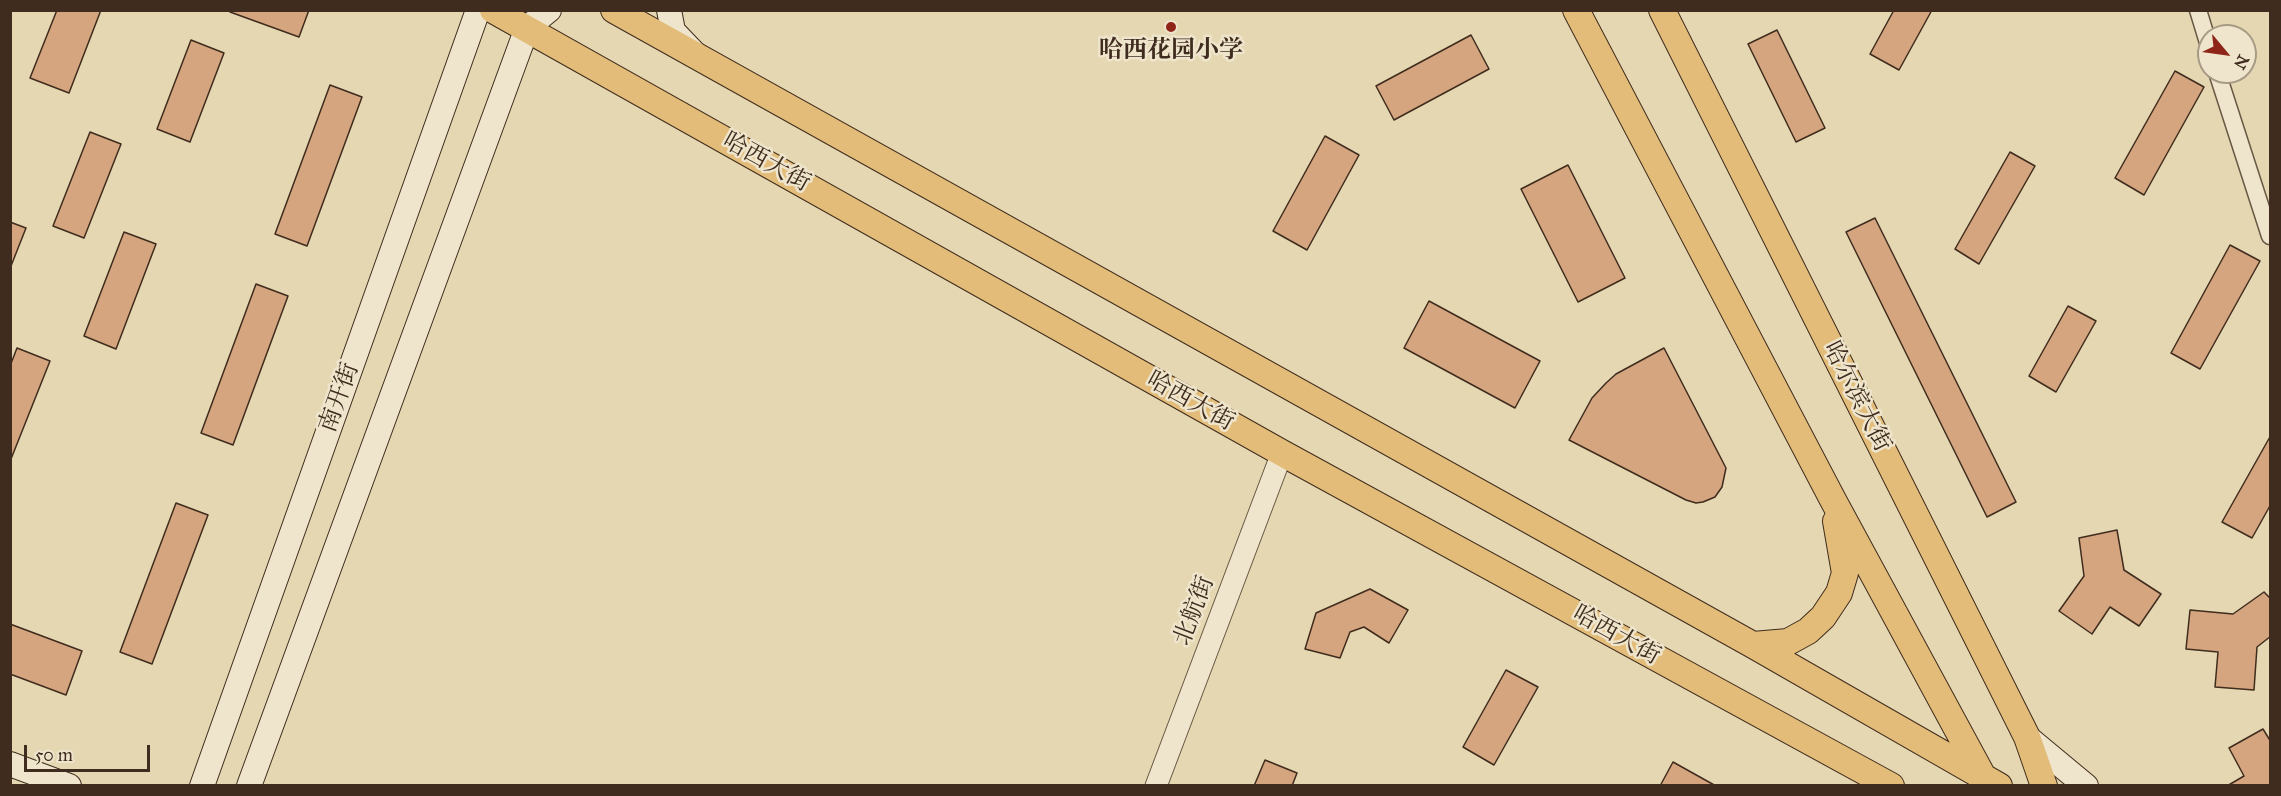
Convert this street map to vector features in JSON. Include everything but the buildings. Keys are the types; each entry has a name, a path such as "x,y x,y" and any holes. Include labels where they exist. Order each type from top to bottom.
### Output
{"main road":[{"name":"南开街","path":"202,786 478,10"},
{"name":"哈西大街","path":"493,10 1282,453 1891,786"},
{"path":"527,28 549,10"},
{"path":"614,10 1753,645 1989,782"},
{"path":"669,10 673,31 700,59"},
{"path":"1576,10 1833,500 1989,782"},
{"name":"哈尔滨大街","path":"1662,10 2026,737 2044,786"},
{"name":"南开街","path":"249,786 527,28"},
{"path":"1753,645 1788,642 1808,631 1823,617 1839,593 1845,573 1833,500"},
{"path":"2026,737 2086,786"},
{"path":"10,764 69,786"},
{"path":"10,781 22,786"}],"street":[{"path":"2221,84 2271,236"},
{"name":"北航街","path":"1156,786 1282,453"}],"place":[{"name":"哈西花园小学","path":"1171,27"}]}
